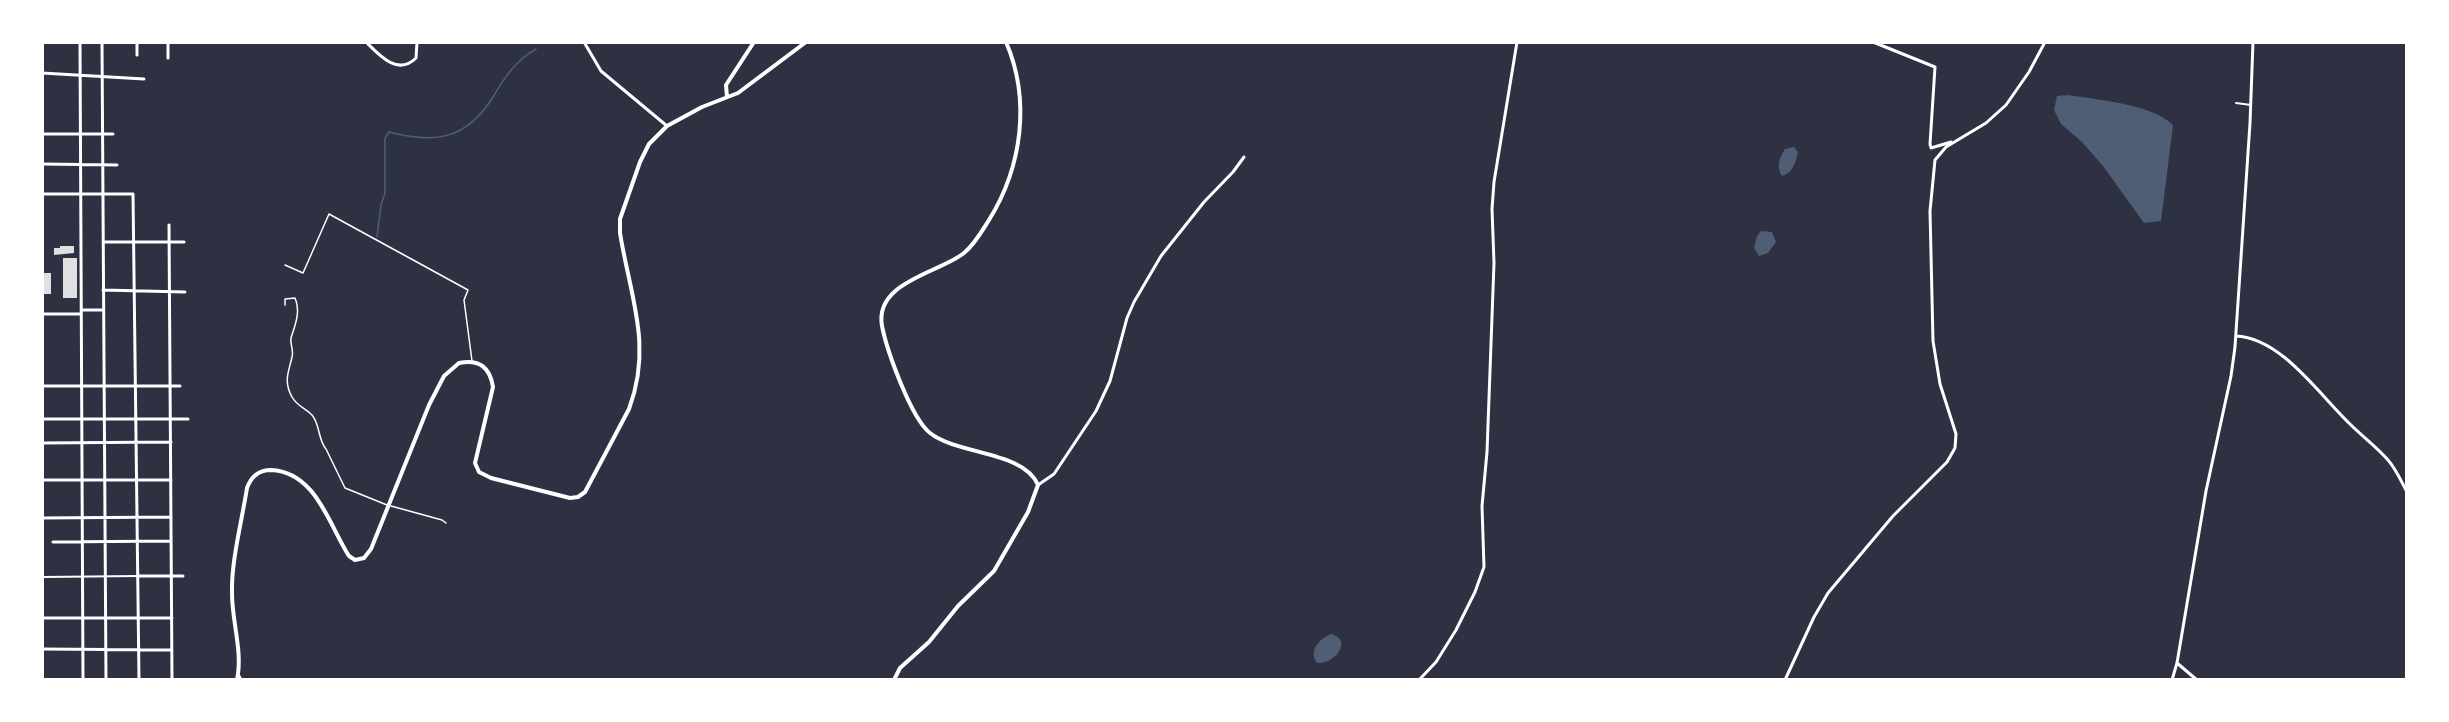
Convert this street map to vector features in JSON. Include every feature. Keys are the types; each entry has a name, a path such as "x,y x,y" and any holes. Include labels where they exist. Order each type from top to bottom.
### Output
{"main road":[{"path":"727,98 726,85 754,42"},
{"path":"239,680 239,654 232,613 232,582 246,490 254,476 270,470 286,473 301,480 313,492 349,556 355,560 362,559 371,551 421,423 444,376 459,363 472,362 485,366 491,376 493,387 475,463 479,472 491,478 570,498 578,497 585,492 634,395 640,361 641,338 622,249 620,219 640,162 649,144 667,126 702,107 738,93 806,42"},
{"path":"894,680 900,668 929,642 958,606 994,571 1028,512 1038,485 1032,475 1009,461 942,440 922,425 911,407 882,322 885,305 896,289 964,253 974,243 998,205 1008,184 1020,136 1020,87 1013,58 1006,42"}],"street":[{"path":"80,42 83,680"},
{"path":"102,42 106,680"},
{"path":"137,42 137,55"},
{"path":"168,42 168,58"},
{"path":"366,42 380,56 393,64 403,66 410,64 416,58 417,42"},
{"path":"584,42 601,71 667,126"},
{"path":"1419,680 1436,662 1456,630 1475,592 1484,567 1482,506 1487,452 1494,263 1492,209 1494,182 1516,42"},
{"path":"1873,42 1935,67 1931,148 1956,141"},
{"path":"1785,680 1814,616 1828,593 1893,516 1947,462 1955,448 1956,434 1934,362 1930,211 1935,159 1937,154 1992,118 2006,105 2030,72 2045,42"},
{"path":"2172,680 2177,663 2206,491 2231,376 2236,336 2253,42"},
{"path":"42,73 144,79"},
{"path":"2236,103 2251,105"},
{"path":"42,134 112,134"},
{"path":"1038,485 1054,474 1096,411 1110,381 1127,318 1161,255 1244,157"},
{"path":"42,164 117,165"},
{"path":"42,194 133,194 139,680"},
{"path":"169,225 172,680"},
{"path":"103,242 184,242"},
{"path":"104,290 185,292"},
{"path":"42,314 104,310"},
{"path":"2236,336 2262,342 2312,384 2350,425 2388,460 2407,492"},
{"path":"42,386 180,386"},
{"path":"42,419 188,419"},
{"path":"42,443 171,442"},
{"path":"42,480 171,480"},
{"path":"43,661 42,519 171,517"},
{"path":"53,542 171,541"},
{"path":"42,578 183,576"},
{"path":"42,618 172,618"},
{"path":"42,649 172,650"},
{"path":"2177,663 2197,680"}],"lane":[{"path":"285,265 303,273 329,214 468,290 464,300 472,362"},
{"path":"285,305 285,299 292,297 297,301 298,307 295,328 290,340 293,355 288,366 287,379 290,394 297,405 313,416 322,444 345,488 446,523"}],"water":[{"path":"2068,95 2109,101 2152,112 2173,125 2161,221 2144,223 2103,166 2082,142 2061,124 2054,110 2057,96"},
{"path":"1794,147 1798,152 1795,163 1788,173 1782,176 1779,166 1781,156 1785,149"},
{"path":"1761,231 1772,232 1776,242 1768,253 1759,256 1754,248"},
{"path":"1331,634 1341,641 1339,652 1330,660 1317,663 1314,650 1322,639"}],"building":[{"path":"60,246 74,246 74,253 54,255 54,248 60,248"},
{"path":"63,258 77,258 77,298 63,298"},
{"path":"42,273 51,273 51,294 42,294"}],"waterway":[{"path":"377,237 385,193 385,138 389,132 421,138 435,138 460,130 483,111 506,76 536,49"}]}
